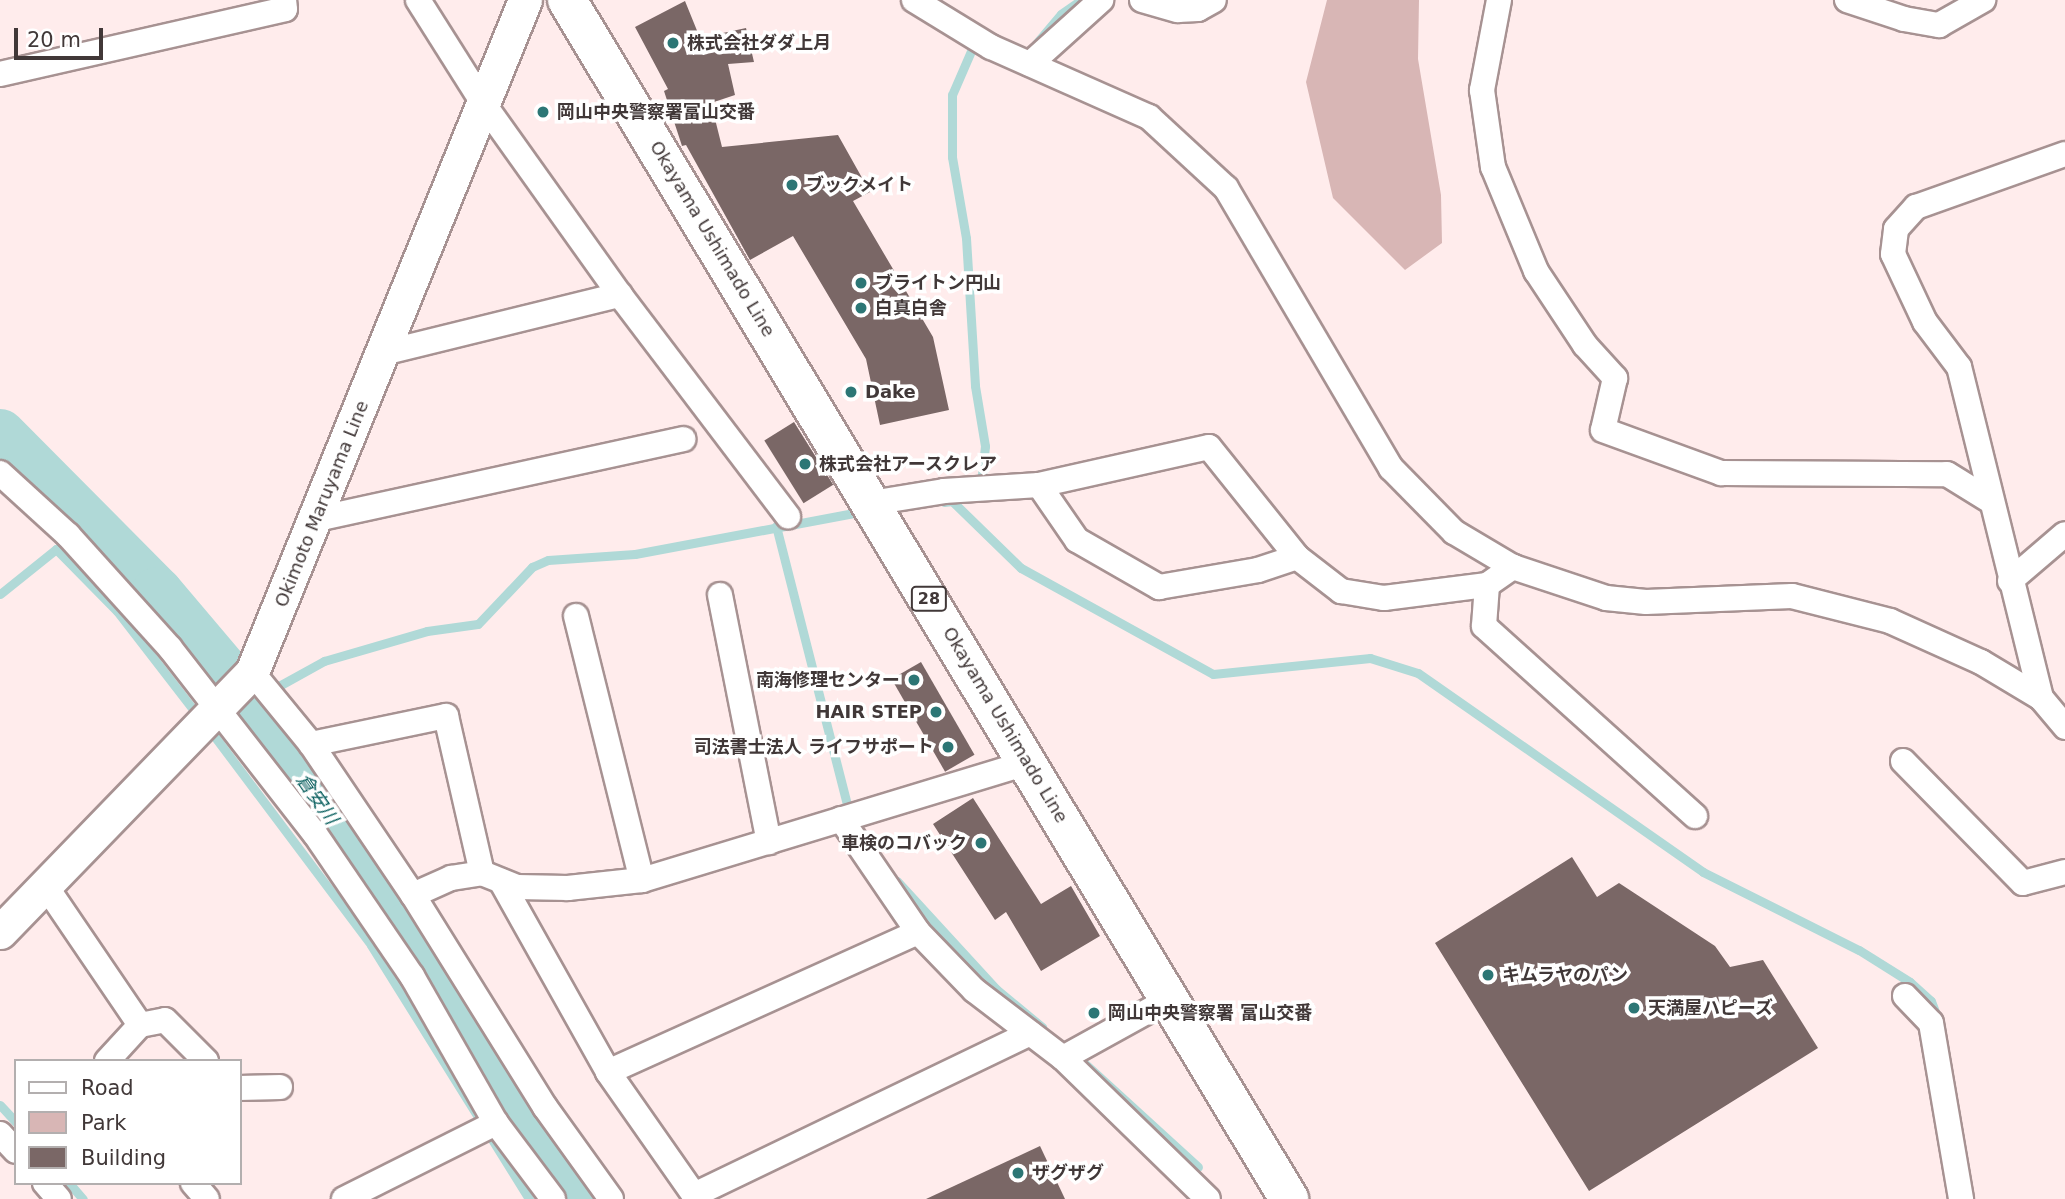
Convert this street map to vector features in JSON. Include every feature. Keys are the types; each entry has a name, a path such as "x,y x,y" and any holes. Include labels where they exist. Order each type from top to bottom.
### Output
{"main road":[{"name":"Okimoto Maruyama Line","path":"0,932 236,688 317,519 525,0"},
{"name":"Okayama Ushimado Line","path":"567,0 1289,1199"}],"street":[{"path":"0,74 285,9 284,0"},
{"path":"418,0 482,103 620,295 788,516"},
{"path":"914,0 991,47 1149,117 1226,188 1391,468 1454,532 1513,567 1606,598 1646,602 1805,599 1890,621 1981,662 2041,698 2065,727"},
{"path":"1030,64 1101,0"},
{"path":"1142,0 1178,10 1198,9 1214,0"},
{"path":"1499,0 1482,90 1493,167 1536,271 1585,345 1615,378 1603,430 1721,472 1947,474 1989,500"},
{"path":"1847,0 1904,19 1939,25 1983,0"},
{"path":"2041,698 1989,500 1959,367 1925,322 1893,254 1896,229 1916,207 2065,154"},
{"path":"383,353 620,295"},
{"path":"317,519 683,439"},
{"path":"871,503 944,491 1039,485 1209,447 1297,557 1340,591 1384,598 1487,585 1513,567"},
{"path":"0,473 236,688 312,744 414,895 545,1107 611,1199"},
{"path":"1039,485 1077,540 1159,587 1258,570 1297,557"},
{"path":"2010,580 2065,534"},
{"path":"1487,585 1484,626 1695,816"},
{"path":"720,595 769,842"},
{"path":"576,616 642,880"},
{"path":"236,688 315,834 412,976 487,1127 552,1199"},
{"path":"312,744 446,716 492,877 608,1072 694,1195 1030,1033"},
{"path":"1903,761 2023,883 2065,872"},
{"path":"414,895 451,878 492,877 517,887 568,888 642,880 1028,763"},
{"path":"848,818 918,932 974,990 1030,1033 1069,1054 1208,1199"},
{"path":"45,885 141,1025"},
{"path":"608,1072 918,932"},
{"path":"1905,996 1931,1023 1961,1199"},
{"path":"1069,1054 1170,999"},
{"path":"109,1059 141,1025 165,1020 204,1059"},
{"path":"242,1088 280,1087"},
{"path":"344,1199 487,1127"},
{"path":"0,1134 14,1149"},
{"path":"195,1185 207,1199"}],"green space":[{"path":"1327,0 1419,0 1418,59 1441,195 1442,243 1405,270 1333,198 1306,82"}],"building":[{"path":"685,1 700,38 746,28 754,62 728,64 735,95 711,103 722,147 838,135 870,192 853,201 933,337 949,410 880,425 866,359 793,236 750,260 686,145 682,146 664,91 668,89 635,27"},
{"path":"794,422 833,485 804,503 764,441"},
{"path":"921,662 975,755 945,772 892,679"},
{"path":"973,798 1041,904 1071,886 1100,936 1041,971 1006,912 995,920 933,824"},
{"name":"天満屋ハピーズ","path":"1572,857 1597,897 1619,883 1715,946 1730,967 1763,960 1818,1048 1589,1191 1435,943"},
{"name":"ザグザグ","path":"1040,1146 1065,1199 926,1199"}],"waterway":[{"path":"1035,45 1061,14 1081,0"},
{"path":"971,51 952,95 952,157 966,238 975,386 985,446 982,475"},
{"name":"倉安川","path":"0,435 157,593 255,709 407,929 524,1118 588,1199"},
{"path":"944,502 952,501 1021,568 1213,674 1370,658 1418,673 1703,872 1859,950 1910,982 1931,1001 1938,1019"},
{"path":"277,687 324,661 427,631 478,624 532,567 548,560 635,554 855,513"},
{"path":"776,526 850,816"},
{"path":"0,594 56,549 117,611 195,712"},
{"path":"255,709 261,702"},
{"path":"215,737 371,945 529,1199"},
{"path":"897,881 996,989 1042,1027"},
{"path":"1082,1061 1198,1167"},
{"path":"0,1105 14,1120"},
{"path":"71,1185 83,1199"}],"place":[{"name":"株式会社ダダ上月","path":"673,43"},
{"name":"岡山中央警察署富山交番","path":"543,112"},
{"name":"ブックメイト","path":"792,185"},
{"name":"ブライトン円山","path":"861,283"},
{"name":"白真白舎","path":"861,308"},
{"name":"Dake","path":"851,392"},
{"name":"株式会社アースクレア","path":"805,464"},
{"name":"南海修理センター","path":"914,680"},
{"name":"HAIR STEP","path":"936,712"},
{"name":"司法書士法人 ライフサポート","path":"948,747"},
{"name":"車検のコバック","path":"981,843"},
{"name":"キムラヤのパン","path":"1488,975"},
{"name":"天満屋ハピーズ","path":"1634,1008"},
{"name":"岡山中央警察署 富山交番","path":"1094,1013"},
{"name":"ザグザグ","path":"1018,1173"}]}
